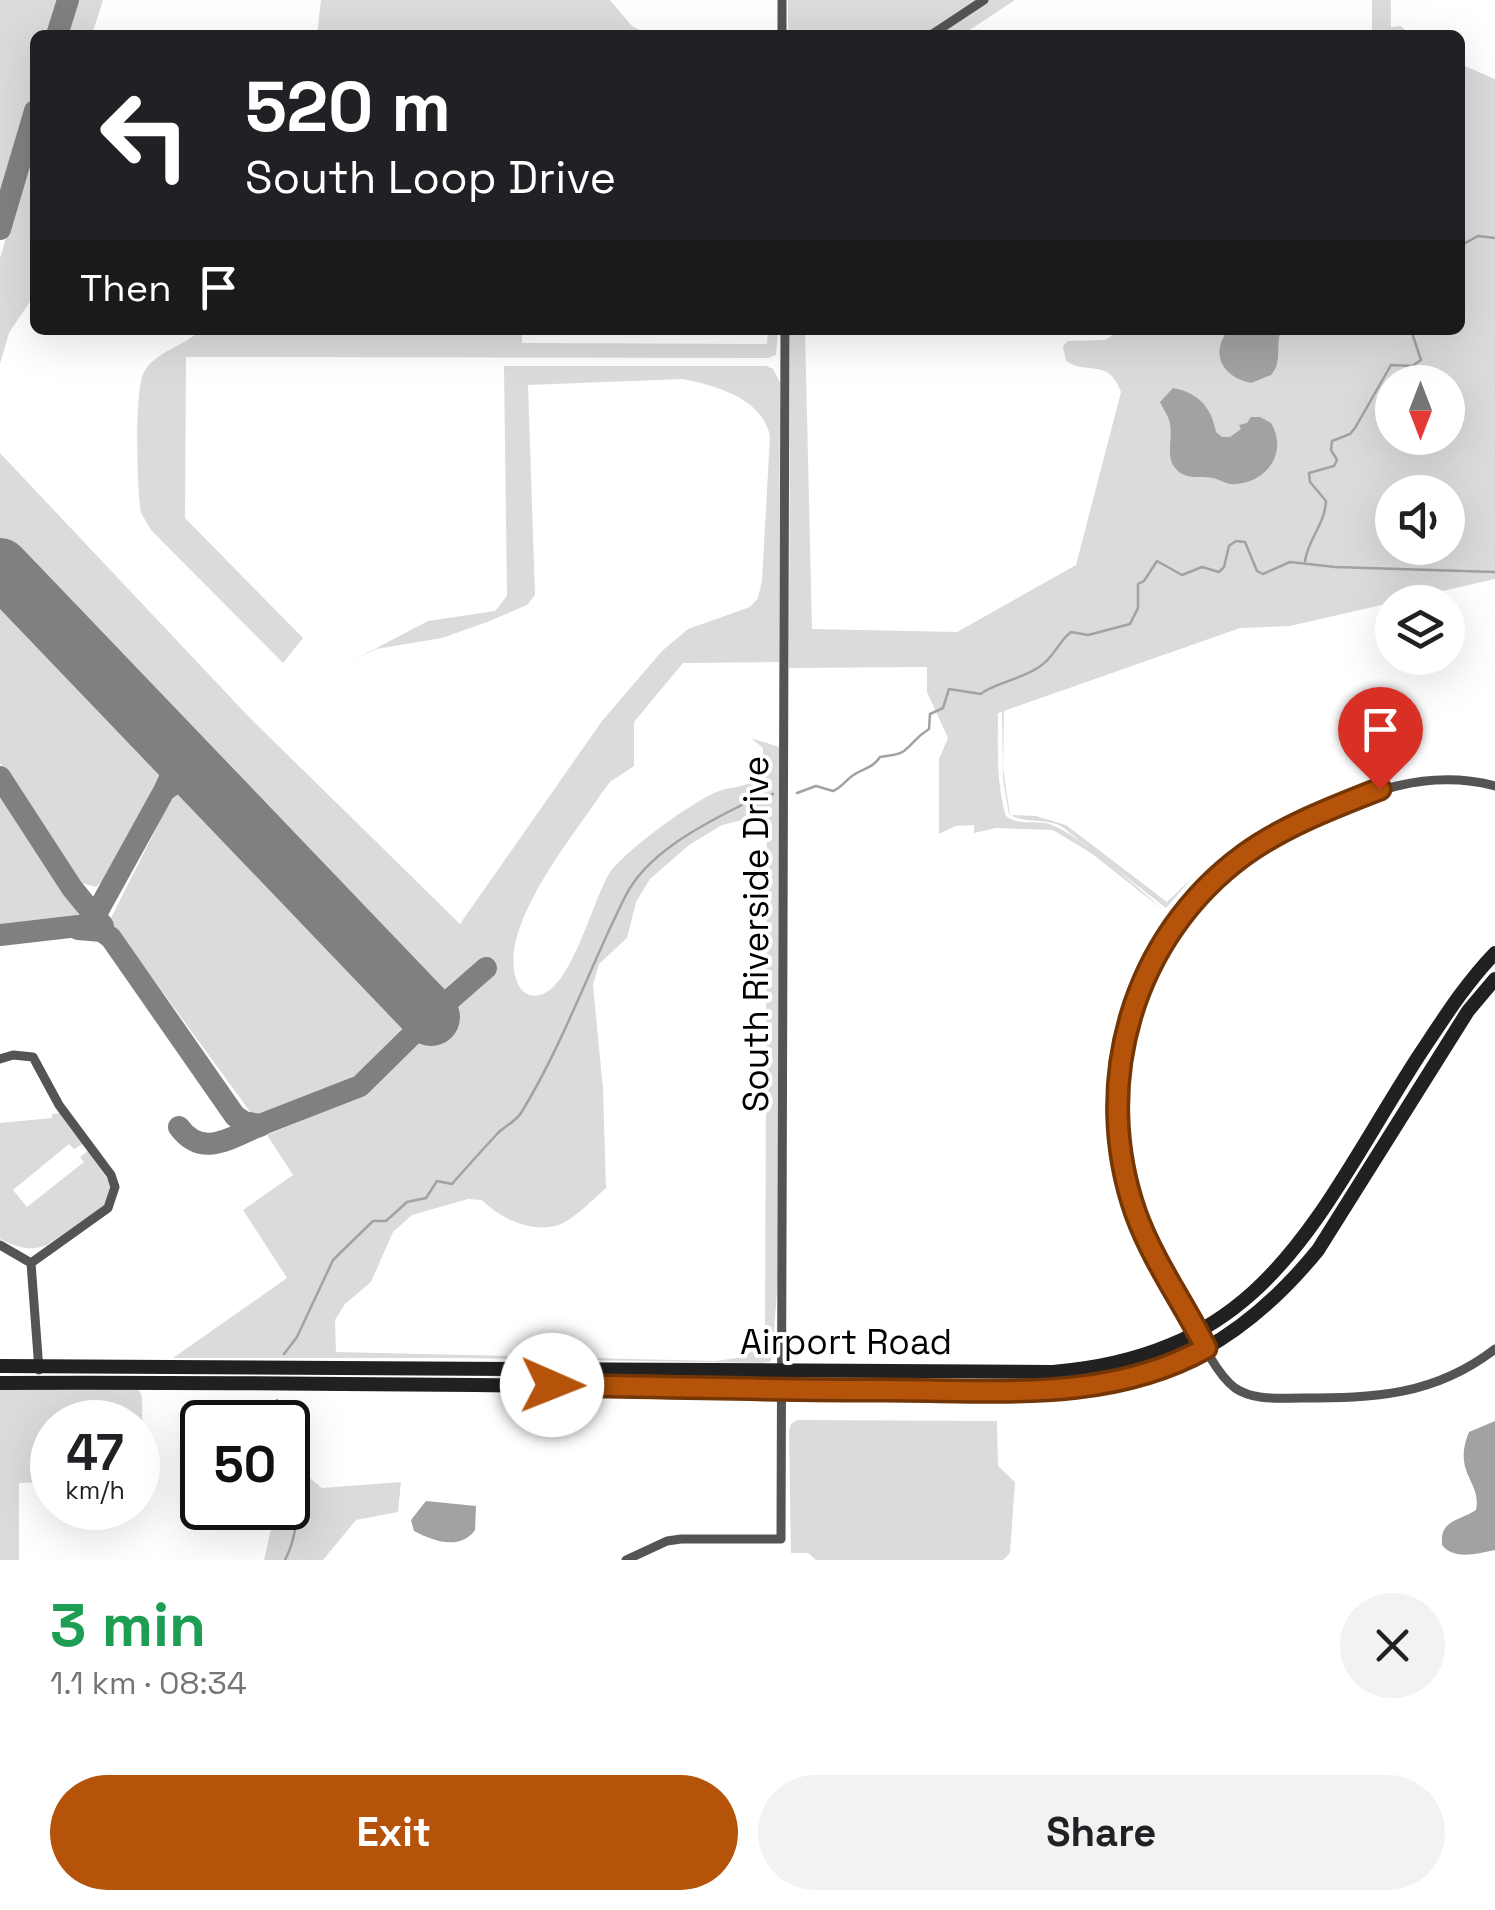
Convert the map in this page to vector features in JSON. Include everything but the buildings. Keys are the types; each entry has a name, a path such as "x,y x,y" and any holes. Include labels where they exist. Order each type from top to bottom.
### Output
{"main road":[{"name":"Airport Road","path":"0,1366 782,1372 1075,1370 1140,1358 1199,1334 1251,1296 1291,1254 1451,1006 1495,953"},
{"name":"Airport Road","path":"0,1383 1076,1389 1144,1375 1206,1348 1258,1314 1318,1250 1468,1011 1493,984"}],"street":[{"path":"782,0 782,30"},
{"path":"938,30 984,0"},
{"name":"South Riverside Drive","path":"626,1560 681,1539 781,1539 785,335"},
{"path":"1495,786 1466,780 1412,780 1380,789 1287,829 1246,854 1212,882 1174,926 1152,962 1130,1014 1120,1062 1117,1110 1120,1156 1142,1227 1206,1348 1232,1386 1269,1398 1394,1395 1445,1379 1495,1349"},
{"path":"1476,974 1493,984"},
{"path":"0,1058 13,1054 33,1057 59,1105 111,1175 115,1187 108,1208 32,1263"},
{"path":"0,1245 32,1263"},
{"path":"32,1263 39,1383"}],"shaded area":[{"path":"0,0 62,0 53,30 30,30 30,108 0,207"},
{"path":"78,0 103,0 94,30 69,30"},
{"path":"321,0 610,0 639,30 318,30"},
{"path":"788,0 1015,0 970,30 788,30"},
{"path":"1372,0 1391,0 1391,27 1401,26 1405,30 1372,30"},
{"path":"1465,66 1495,79 1495,579 1465,586 1375,585 1375,607 1290,626 1240,628 1004,711 1003,768 1010,815 1003,779 1002,712 998,713 998,765 1006,816 1052,825 1090,849 1061,826 1011,815 1036,816 1066,825 1167,902 1194,876 1166,908 1112,866 1162,909 1091,853 1053,830 996,828 974,833 974,825 956,826 939,834 939,759 948,738 927,692 927,667 789,668 790,335 805,335 812,629 957,632 1076,565 1121,392 1110,374 1066,361 1063,346 1068,341 1105,340 1114,335 1465,335"},
{"path":"30,158 30,302 9,333 0,364 0,258"},
{"path":"194,335 522,335 522,343 767,344 768,335 778,335 776,355 768,358 186,357 185,518 303,638 283,663 151,530 141,513 137,440 141,382 149,365"},
{"path":"1225,335 1280,335 1277,365 1271,375 1251,383 1233,376 1220,356"},
{"path":"504,366 773,369 780,382 779,662 683,663 634,722 634,766 610,782 540,886 526,912 513,962 518,984 525,993 539,995 554,986 573,958 603,886 617,864 693,805 762,776 763,748 751,738 779,747 778,1277 772,1358 760,1363 173,1358 287,1278 243,1210 293,1175 267,1135 367,1093 492,975 482,965 449,997 436,1002 0,546 0,453 249,717 460,924 602,721 662,651 688,629 750,607 758,598 770,437 766,424 736,396 682,379 528,385 535,595 527,605 487,622 442,638 376,649 346,664 428,621 495,611 507,596","holes":["755,817 767,820 765,1331 756,1347 740,1357 716,1361 336,1352 335,1320 345,1304 371,1282 393,1232 412,1215 468,1199 482,1200 515,1222 555,1226 575,1216 606,1188 603,1089 593,985 599,964 627,938 636,902 650,879 689,845 722,825"]},
{"path":"1173,388 1202,402 1222,437 1230,437 1251,417 1271,423 1276,434 1276,454 1266,471 1247,482 1233,484 1180,473 1170,454 1170,423 1160,402"},
{"path":"0,589 170,766 113,872 96,887 78,882 0,763"},
{"path":"181,788 192,788 413,1018 406,1032 357,1080 268,1117 254,1117 110,920 172,797"},
{"path":"0,789 79,910 76,923 0,928"},
{"path":"61,1113 83,1144 74,1149 69,1144 13,1190 27,1207 84,1162 80,1157 88,1151 111,1185 106,1205 47,1245 29,1248 0,1239 0,1123 52,1118 52,1114"},
{"path":"0,1388 139,1390 142,1400 30,1400 30,1483 19,1483 19,1560 0,1560"},
{"path":"797,1420 997,1421 998,1466 1015,1482 1010,1553 1003,1560 816,1560 808,1553 791,1553 789,1431"},
{"path":"1495,1421 1495,1550 1452,1553 1442,1545 1444,1530 1476,1510 1475,1491 1464,1458 1469,1432"},
{"path":"310,1478 322,1488 401,1482 398,1512 356,1520 323,1560 264,1560 271,1530 310,1530"},
{"path":"426,1501 476,1506 475,1530 454,1542 438,1541 414,1531 411,1520"}],"waterway":[{"path":"1465,243 1478,236 1495,238"},
{"path":"1305,561 1326,501 1310,482 1309,473 1334,466 1337,460 1331,450 1332,441 1355,428 1391,365 1412,366 1421,360 1413,335"},
{"path":"797,793 816,786 833,791 880,757 904,751 929,729 930,714 943,708 949,689 981,694 1039,667 1071,632 1088,635 1130,624 1138,608 1138,584 1157,561 1182,575 1202,567 1219,572 1229,546 1236,541 1245,542 1257,571 1263,574 1290,562 1495,572"},
{"path":"284,1354 297,1337 333,1260 373,1221 386,1221 407,1202 426,1198 437,1181 452,1184 498,1133 519,1116 550,1060 635,880 661,854 707,823 751,799 773,794"},
{"path":"285,1560 295,1530"}],"taxiway":[{"path":"59,30 68,0"},
{"path":"0,229 30,128"},
{"path":"0,570 8,578"},
{"path":"114,688 174,755 175,767 164,791"},
{"path":"0,777 72,888 103,926"},
{"path":"0,935 87,925 164,791 180,781 200,781 263,844"},
{"path":"78,929 102,931 111,938 235,1116 260,1125 360,1086 415,1032 418,1003 446,1003 486,968"},
{"path":"179,1127 188,1137 208,1144 262,1125"}],"runway":[{"path":"0,567 431,1017"}],"route":[{"path":"552,1385 782,1390 1076,1389 1144,1375 1206,1348 1137,1215 1120,1156 1117,1084 1130,1014 1164,941 1212,882 1246,854 1287,829 1380,789"}]}
